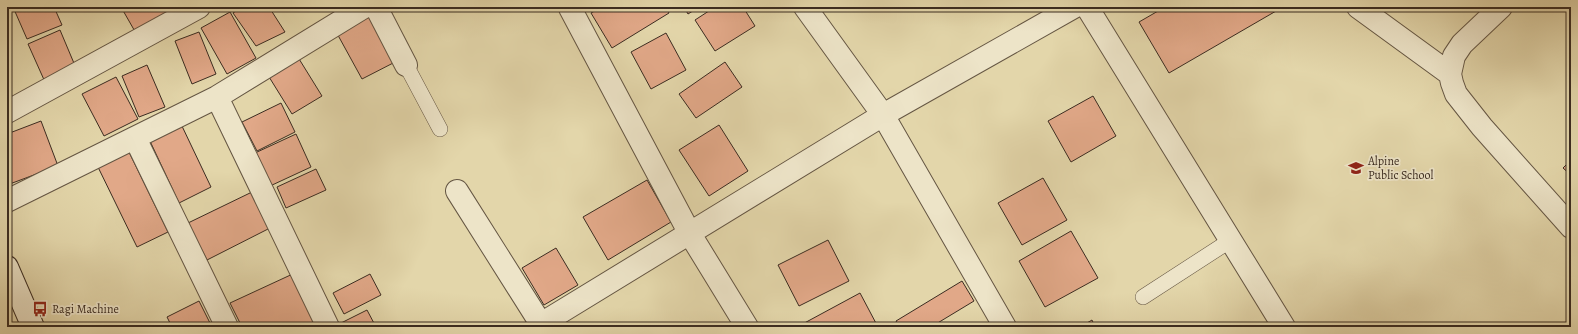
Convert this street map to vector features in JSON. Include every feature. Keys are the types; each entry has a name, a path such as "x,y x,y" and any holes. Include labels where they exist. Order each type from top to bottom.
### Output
{"street":[{"path":"7,112 199,7"},
{"path":"7,201 217,97 364,7"},
{"path":"376,7 406,65"},
{"path":"805,7 883,115 1006,327"},
{"path":"457,192 541,324 883,115 1074,7"},
{"path":"1087,7 1284,327"},
{"path":"1358,7 1450,74"},
{"path":"1500,7 1462,44 1454,56 1450,74 1456,94 1482,127 1571,227"},
{"path":"570,8 690,234 747,327"},
{"path":"217,97 328,327"},
{"path":"135,138 227,327"},
{"path":"9,281 33,327"}],"lane":[{"path":"406,65 440,129"},
{"path":"1143,297 1231,240"}],"building":[{"path":"13,7 54,7 62,25 27,39"},
{"path":"121,7 185,7 137,35"},
{"path":"242,7 269,7 285,32 256,46 233,13"},
{"path":"602,7 666,7 669,13 612,48 591,13"},
{"path":"684,7 699,7 688,14"},
{"path":"715,7 743,7 755,26 715,51 695,20"},
{"path":"1165,7 1283,7 1169,73 1139,22"},
{"path":"371,8 399,60 362,79 334,28"},
{"path":"230,12 256,58 227,74 201,28"},
{"path":"60,30 76,68 45,82 28,44"},
{"path":"199,32 216,74 192,84 175,41"},
{"path":"666,33 686,70 651,89 631,52"},
{"path":"296,54 322,96 292,114 266,72"},
{"path":"725,62 742,87 696,118 679,94"},
{"path":"147,65 165,107 139,117 122,76"},
{"path":"116,77 138,119 104,136 82,94"},
{"path":"1093,96 1116,136 1071,162 1048,121"},
{"path":"281,103 295,132 257,151 242,122"},
{"path":"41,121 58,166 7,185 7,134"},
{"path":"181,124 211,187 179,203 149,139"},
{"path":"719,125 748,171 709,196 679,150"},
{"path":"296,134 311,167 270,186 255,153"},
{"path":"127,148 168,232 137,247 96,163"},
{"path":"1571,160 1571,175 1563,168"},
{"path":"316,169 326,190 286,208 277,187"},
{"path":"1043,178 1067,220 1022,245 998,203"},
{"path":"647,180 671,222 608,260 583,217"},
{"path":"252,192 270,228 207,260 188,223"},
{"path":"1071,231 1098,278 1045,307 1019,261"},
{"path":"828,240 849,281 799,306 778,265"},
{"path":"556,248 578,285 544,305 522,268"},
{"path":"297,272 322,327 242,327 230,303"},
{"path":"370,274 381,295 344,314 333,293"},
{"path":"962,281 974,301 931,327 899,327 896,321"},
{"path":"860,293 878,327 797,327"},
{"path":"199,301 212,327 172,327 167,317"},
{"path":"367,310 376,327 344,327 341,323"},
{"path":"1092,320 1095,327 1080,327"}],"place":[{"name":"Alpine Public School","path":"1356,168"},
{"name":"Ragi Machine","path":"40,309"}]}
